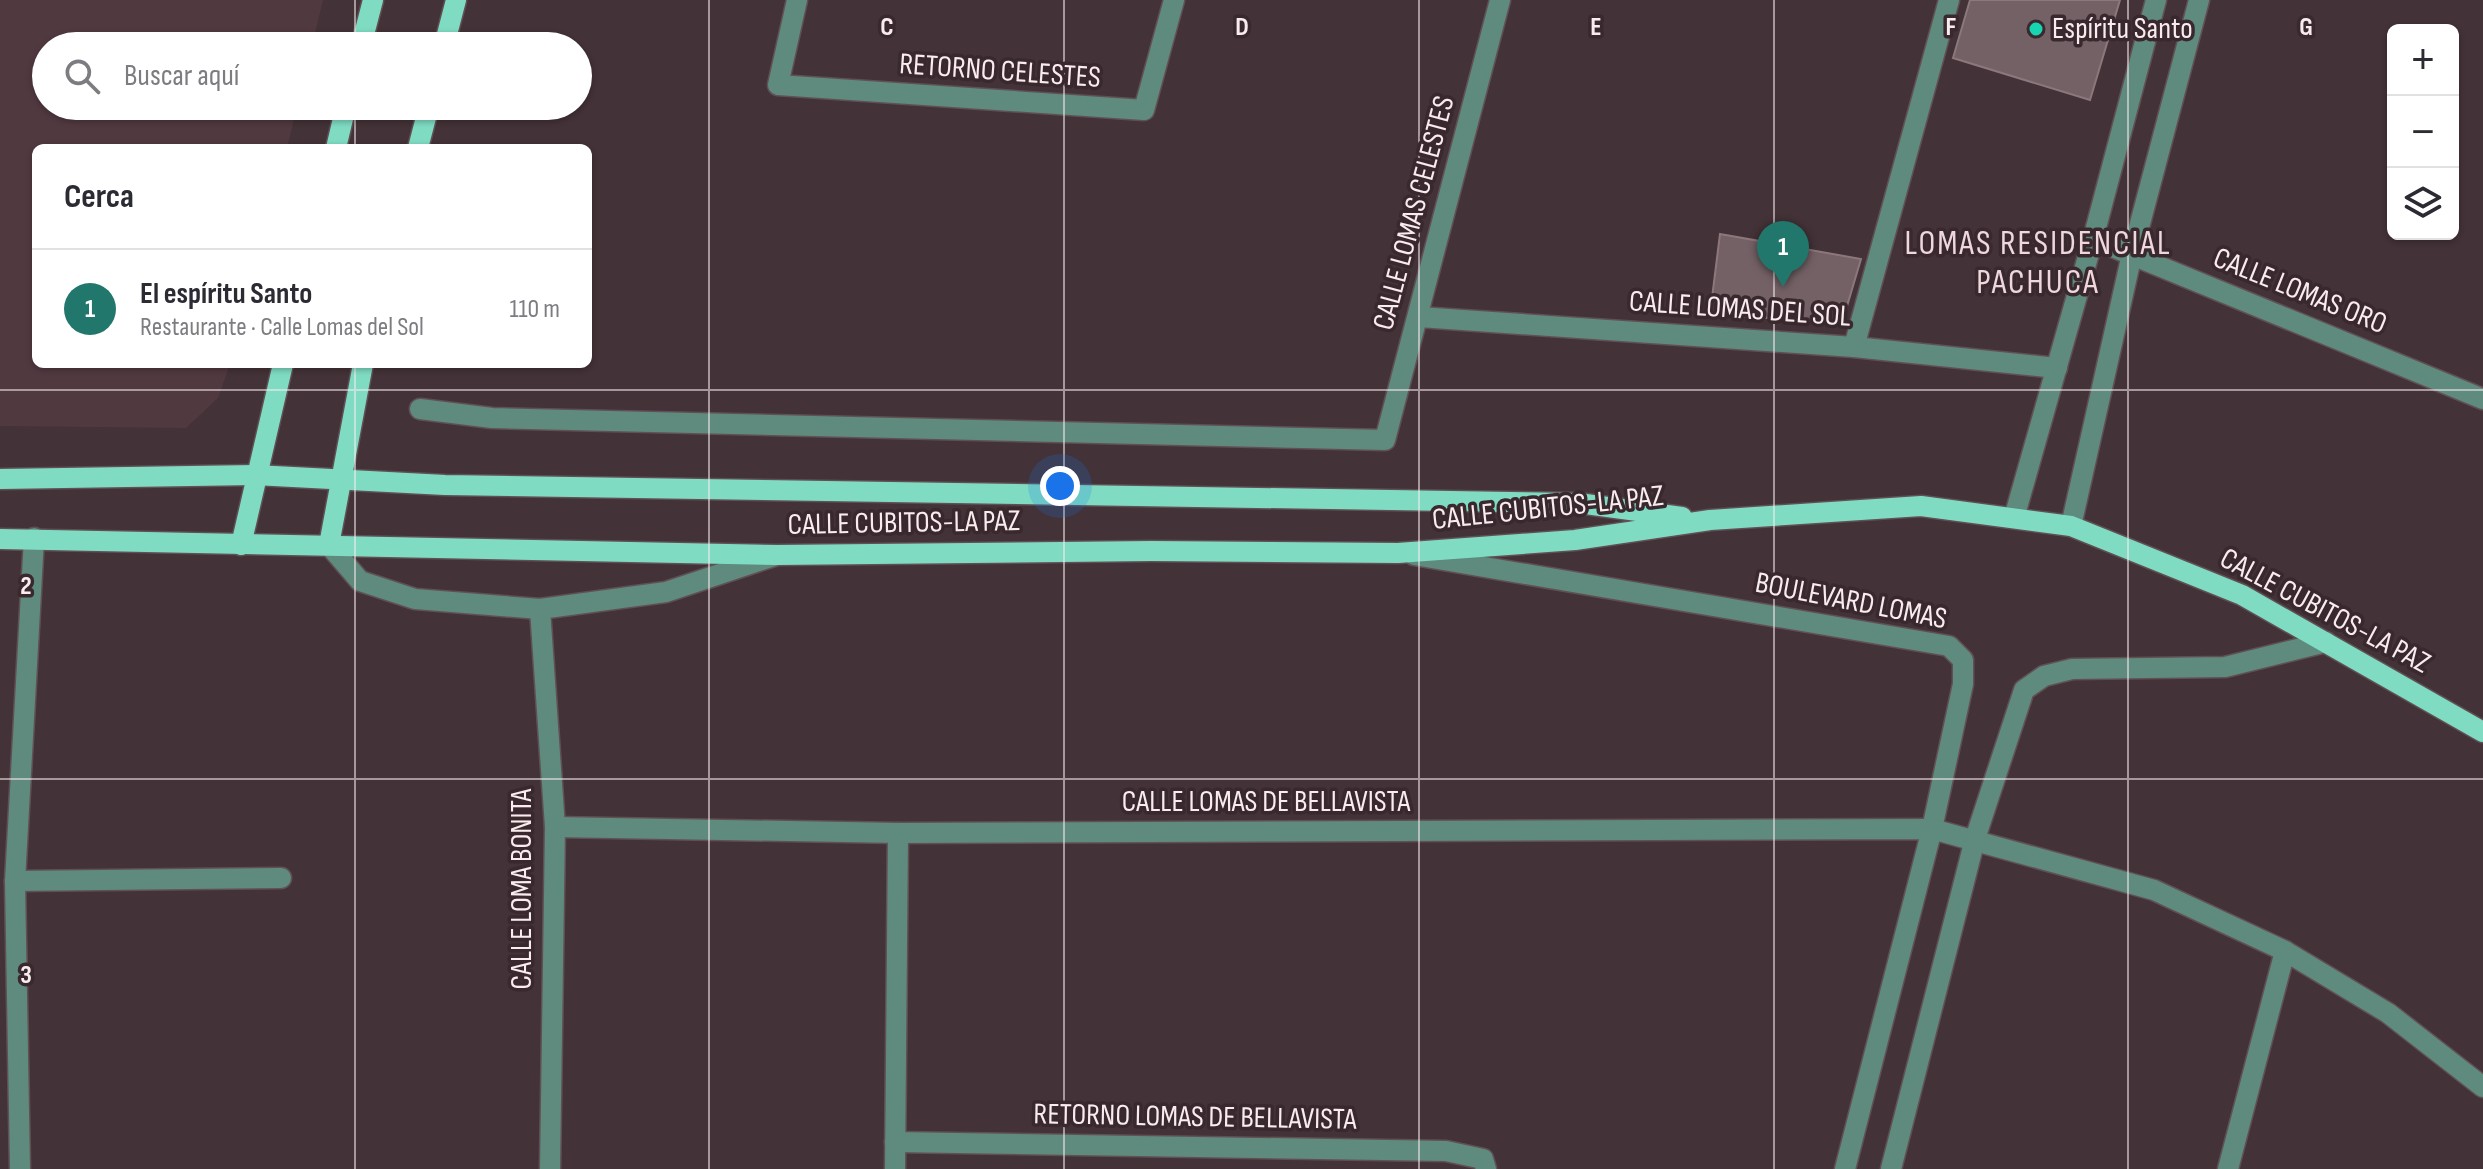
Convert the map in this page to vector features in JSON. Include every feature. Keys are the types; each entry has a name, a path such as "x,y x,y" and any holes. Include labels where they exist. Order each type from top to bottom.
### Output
{"main road":[{"path":"365,32 373,0"},
{"path":"448,32 456,0"},
{"path":"337,144 343,120"},
{"path":"419,144 425,120"},
{"path":"241,545 282,368"},
{"path":"329,545 362,368"},
{"name":"CALLE CUBITOS-LA PAZ","path":"0,479 255,475 445,485 1578,503 1710,520"},
{"name":"CALLE CUBITOS-LA PAZ","path":"0,539 777,555 1135,551 1398,553 1575,540 1710,520 1921,506 2071,526 2242,595 2483,732"}],"street":[{"name":"RETORNO CELESTES","path":"797,0 778,85 1144,110 1174,0"},
{"name":"CALLE LOMAS CELESTES","path":"420,409 492,418 1385,440 1500,0"},
{"path":"1854,347 1949,0"},
{"path":"2014,518 2093,239 2156,0"},
{"path":"2071,526 2132,254 2199,0"},
{"name":"CALLE LOMAS ORO","path":"2093,239 2483,399"},
{"name":"CALLE LOMAS DEL SOL","path":"1419,317 1854,347 2057,368"},
{"path":"20,1169 15,881 34,538"},
{"path":"329,545 360,581 415,599 540,609 666,592 777,555"},
{"name":"BOULEVARD LOMAS","path":"1398,553 1949,646 1963,660 1963,684 1932,829 1845,1169"},
{"name":"CALLE LOMA BONITA","path":"540,609 555,827 550,1169"},
{"path":"1891,1169 1975,839 2024,690 2044,676 2072,669 2225,667 2326,642"},
{"name":"CALLE LOMAS DE BELLAVISTA","path":"555,827 898,833 1932,829 2154,890 2285,951 2388,1013 2483,1087"},
{"path":"895,1169 898,833"},
{"path":"15,881 281,878"},
{"path":"2228,1169 2285,951"},
{"name":"RETORNO LOMAS DE BELLAVISTA","path":"895,1142 1446,1151 1483,1159 1486,1169"}],"shaded area":[{"path":"0,0 323,0 315,32 32,32 32,120 294,120 288,144 32,144 32,368 229,368 218,398 186,428 0,426"}],"building":[{"name":"Espíritu Santo","path":"1970,0 2120,0 2090,100 1953,58"},
{"path":"1720,234 1861,259 1842,323 1710,314"}],"place":[{"name":"Espíritu Santo","path":"2036,29"},
{"name":"El espíritu Santo","path":"1783,287"}],"district":[{"name":"LOMAS RESIDENCIAL PACHUCA","path":"2038,262"}]}
